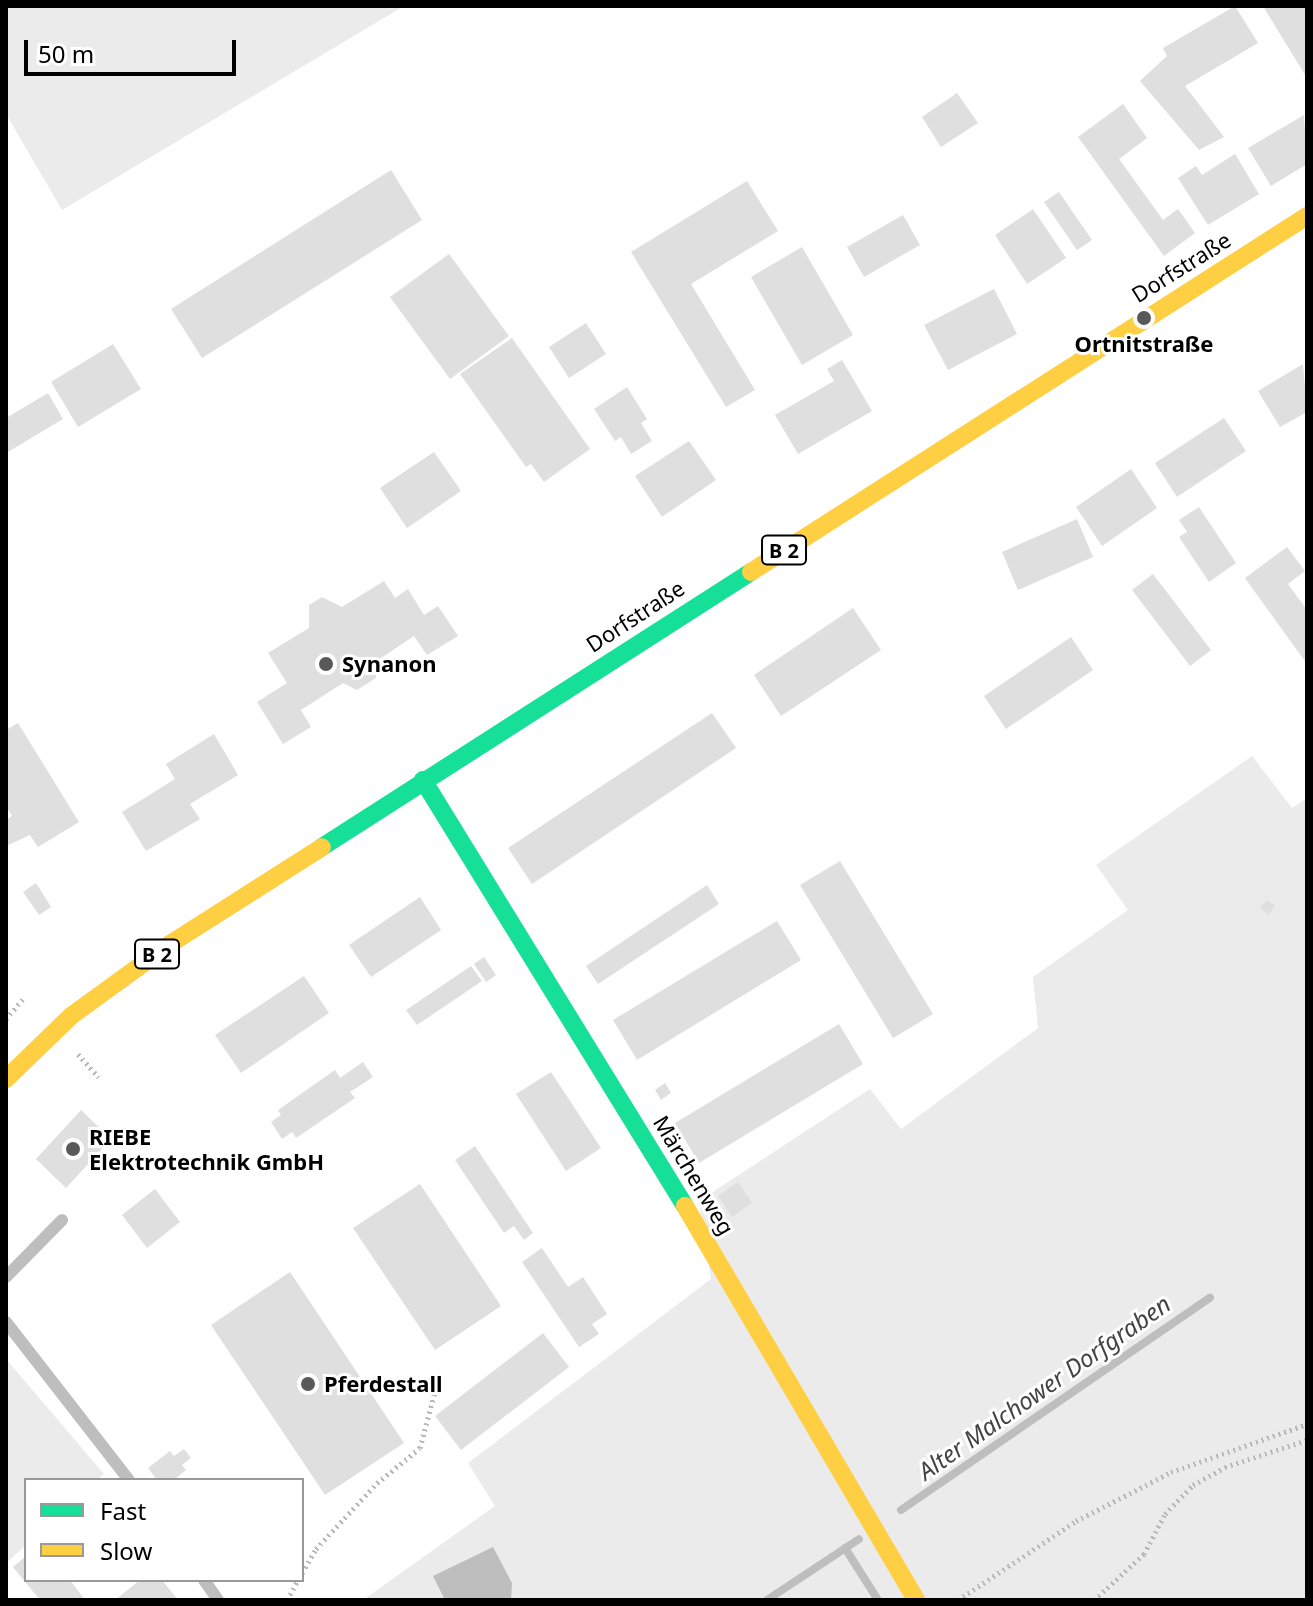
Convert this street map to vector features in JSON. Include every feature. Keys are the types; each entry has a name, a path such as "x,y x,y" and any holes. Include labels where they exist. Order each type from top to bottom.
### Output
{"main road":[{"name":"Dorfstraße","path":"8,1072 71,1016 170,944 1307,216"},
{"name":"Märchenweg","path":"423,780 640,1129 916,1600"}],"lane":[{"path":"6,1277 62,1220"},
{"path":"6,1322 127,1478"},
{"path":"205,1582 218,1600"}],"path":[{"path":"6,1019 23,999"},
{"path":"304,1570 316,1549 367,1494 420,1448 440,1373"},
{"path":"958,1600 1076,1521 1171,1472 1307,1424"},
{"path":"1094,1600 1144,1554 1165,1514 1193,1485 1225,1467 1307,1440"},
{"path":"287,1600 297,1582"}],"shaded area":[{"path":"6,6 404,6 62,210 6,114"},
{"path":"1252,756 1292,808 1307,798 1307,1600 363,1600 495,1506 468,1463 711,1279 699,1201 870,1089 901,1129 1038,1028 1033,977 1128,910 1096,865"},
{"path":"6,1359 104,1474 99,1478 24,1478 24,1547 6,1563"},
{"path":"493,1547 512,1583 511,1600 445,1600 433,1576"}],"building":[{"path":"1235,6 1258,43 1185,86 1224,137 1199,150 1140,81 1167,56 1163,48"},
{"path":"1263,6 1307,6 1307,78 1269,16"},
{"path":"957,93 978,123 941,147 922,117"},
{"path":"1123,104 1147,138 1119,159 1163,220 1178,209 1195,233 1164,256 1078,137"},
{"path":"1304,115 1307,164 1271,186 1248,148"},
{"path":"1235,154 1259,194 1208,225 1178,178 1196,166 1202,175"},
{"path":"391,170 422,220 202,358 171,309"},
{"path":"747,181 778,231 691,284 755,390 726,407 631,252"},
{"path":"1059,192 1092,240 1077,250 1044,202"},
{"path":"1033,209 1066,258 1027,284 995,235"},
{"path":"903,215 920,245 864,277 847,247"},
{"path":"802,247 853,335 802,365 751,277"},
{"path":"449,254 509,336 450,379 390,297"},
{"path":"994,289 1017,334 948,370 924,325"},
{"path":"586,323 606,354 569,378 549,347"},
{"path":"512,338 590,449 544,482 531,464 526,467 460,374"},
{"path":"113,344 141,389 78,427 51,382"},
{"path":"842,360 872,411 798,454 775,415 834,381 827,369"},
{"path":"1303,364 1307,412 1280,427 1258,391"},
{"path":"627,387 647,419 641,423 652,441 631,454 621,437 615,441 594,409"},
{"path":"48,393 63,419 6,453 6,418"},
{"path":"1224,418 1246,451 1177,497 1155,463"},
{"path":"689,441 716,480 662,517 635,476"},
{"path":"434,452 461,491 407,528 380,488"},
{"path":"1131,469 1157,508 1102,546 1076,507"},
{"path":"1199,507 1236,563 1209,582 1179,537 1187,532 1179,520"},
{"path":"1077,519 1093,557 1018,590 1002,552"},
{"path":"1287,547 1305,571 1288,584 1307,610 1307,664 1245,578"},
{"path":"1153,574 1211,650 1190,666 1132,590"},
{"name":"Synanon","path":"384,581 395,598 408,589 424,615 438,606 458,636 427,655 414,636 375,662 376,678 357,690 343,683 301,710 311,727 283,744 257,702 287,683 268,653 309,628 309,605 322,597 342,607"},
{"path":"853,608 881,650 781,716 754,675"},
{"path":"1071,637 1093,670 1006,729 984,696"},
{"path":"712,713 736,748 532,884 508,848"},
{"path":"18,723 79,822 38,847 30,835 6,846 6,820 12,816 6,806 6,730"},
{"path":"214,734 238,775 190,804 200,819 146,851 122,812 175,779 166,764"},
{"path":"840,861 933,1014 893,1038 800,885"},
{"path":"36,883 51,907 39,915 23,892"},
{"path":"707,885 719,904 598,984 586,966"},
{"path":"420,897 441,930 371,977 349,945"},
{"path":"1267,900 1275,906 1268,915 1260,908"},
{"path":"777,921 801,960 637,1060 613,1020"},
{"path":"484,957 496,975 486,982 474,964"},
{"path":"471,966 482,981 417,1025 406,1010"},
{"path":"304,976 329,1013 241,1073 215,1035"},
{"path":"839,1024 863,1064 699,1163 675,1123"},
{"path":"363,1062 373,1077 350,1092 355,1098 296,1138 292,1132 282,1139 271,1122 281,1115 278,1110 335,1070 340,1078"},
{"path":"551,1072 601,1148 566,1171 516,1094"},
{"path":"665,1083 671,1093 661,1100 655,1090"},
{"name":"RIEBE Elektrotechnik GmbH","path":"81,1110 111,1139 66,1188 36,1159"},
{"path":"475,1146 533,1233 524,1240 514,1226 504,1233 455,1160"},
{"path":"738,1182 752,1203 732,1217 718,1196"},
{"name":"Pferdestall","path":"420,1184 501,1306 435,1350 353,1228"},
{"path":"155,1189 180,1222 147,1248 122,1215"},
{"path":"542,1248 568,1287 583,1277 607,1314 592,1324 599,1334 579,1347 522,1262"},
{"name":"Pferdestall","path":"290,1272 404,1443 325,1495 211,1325"},
{"path":"543,1333 569,1367 461,1450 435,1416"},
{"path":"184,1449 191,1458 182,1465 186,1470 176,1478 156,1478 148,1468 170,1451 174,1456"},
{"path":"24,1558 24,1580 13,1567"},
{"path":"25,1582 72,1582 85,1600 40,1600"},
{"path":"138,1582 164,1582 178,1600 115,1600"}],"waterway":[{"name":"Alter Malchower Dorfgraben","path":"901,1510 1210,1298"},
{"name":"Alter Malchower Dorfgraben","path":"767,1600 859,1539"},
{"path":"845,1548 878,1600"}],"traffic: fast":[{"path":"322,847 751,572"},
{"path":"423,780 685,1206"}],"traffic: slow":[{"path":"751,572 1307,216"},
{"path":"6,1079 71,1016 170,944 322,847"},
{"path":"685,1206 916,1600"}],"place":[{"name":"Ortnitstraße","path":"1144,318"},
{"name":"Synanon","path":"326,664"},
{"name":"RIEBE Elektrotechnik GmbH","path":"73,1149"},
{"name":"Pferdestall","path":"308,1384"}]}
